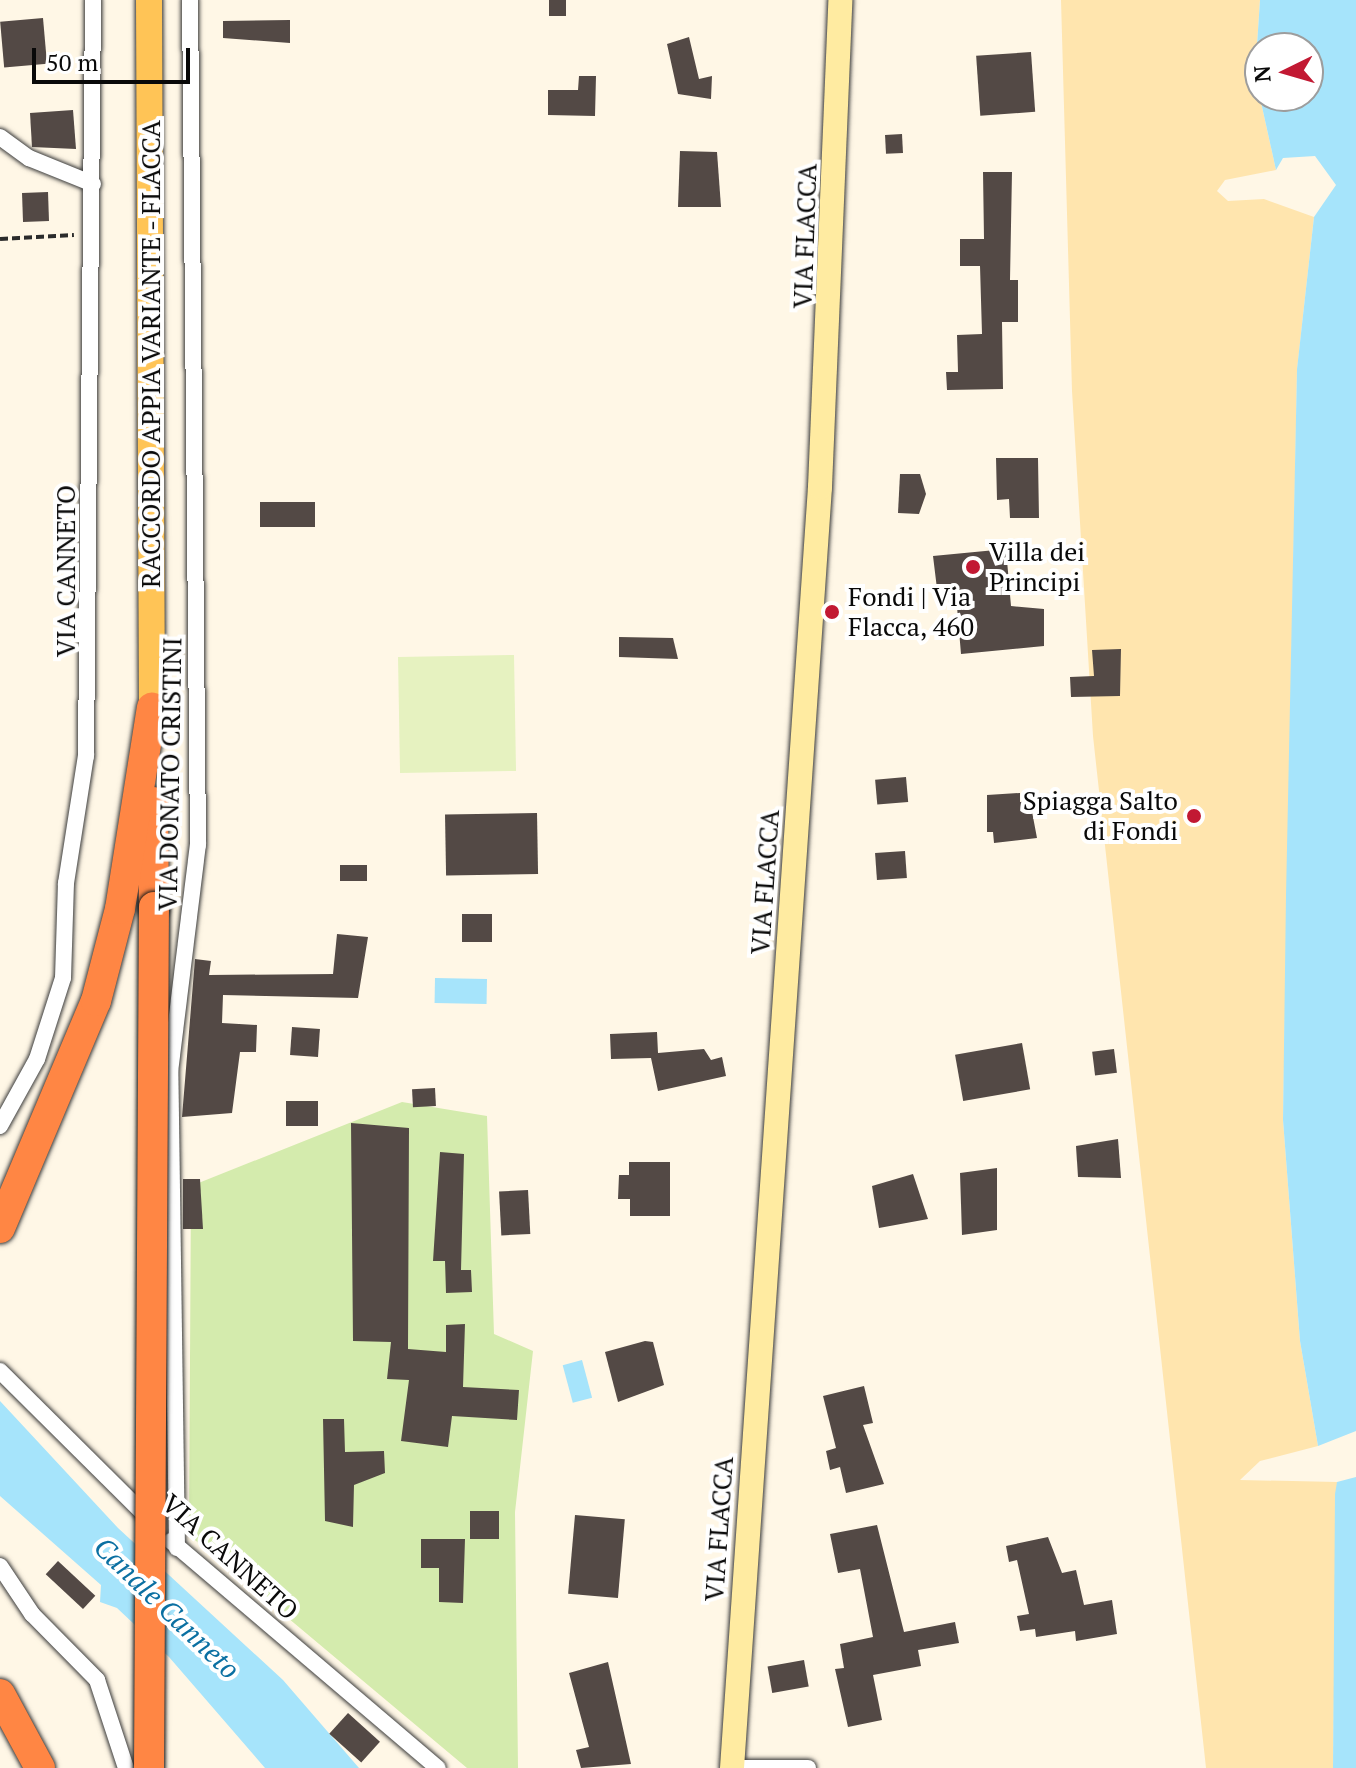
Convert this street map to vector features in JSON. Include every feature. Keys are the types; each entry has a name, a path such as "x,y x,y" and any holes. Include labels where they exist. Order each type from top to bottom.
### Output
{"highway":[{"path":"149,1768 154,907 152,708"},
{"path":"0,1228 48,1127 86,1031 120,909 152,708"},
{"path":"0,1180 48,1127"},
{"path":"0,1694 40,1768"}],"main road":[{"name":"RACCORDO APPIA VARIANTE - FLACCA","path":"149,0 152,708"},
{"name":"VIA FLACCA","path":"734,1768 820,487 840,0"}],"street":[{"name":"VIA CANNETO","path":"0,1126 41,1048 65,965 66,883 89,694 93,0"},
{"name":"VIA DONATO CRISTINI","path":"177,1548 170,1072 198,845 190,0"},
{"path":"0,137 37,162 93,184"},
{"name":"VIA CANNETO","path":"0,1371 177,1548 438,1768"},
{"path":"0,1566 32,1614 91,1670 126,1768"},
{"path":"734,1768 808,1768"}],"path":[{"path":"0,239 92,234"}],"green space":[{"path":"514,655 516,771 400,773 398,657"},
{"path":"402,1102 487,1116 494,1334 533,1351 515,1512 518,1768 467,1768 189,1535 191,1186"}],"sand":[{"name":"Spiagga Salto di Fondi","path":"1061,0 1260,0 1258,32 1244,32 1244,112 1263,112 1276,170 1225,180 1217,191 1228,201 1264,199 1314,217 1297,370 1283,1120 1300,1341 1318,1446 1260,1461 1240,1480 1337,1482 1333,1768 1206,1768 1093,736 1072,391"}],"water":[{"path":"1260,0 1356,0 1356,1431 1318,1446 1300,1341 1283,1120 1286,895 1297,369 1314,217 1336,185 1315,156 1283,158 1276,170 1263,112 1324,112 1324,32 1258,32"},
{"path":"435,978 487,979 487,1004 435,1003"},
{"path":"582,1360 592,1398 573,1403 563,1365"},
{"name":"Canale Canneto","path":"0,1401 118,1528 283,1680 359,1768 265,1768 169,1657 117,1608 100,1602 101,1585 0,1496"},
{"path":"1356,1477 1356,1768 1333,1768 1335,1494 1337,1482"}],"building":[{"path":"549,0 566,0 566,16 549,16"},
{"path":"43,18 47,64 4,68 0,22"},
{"path":"290,20 290,43 223,38 223,21"},
{"path":"689,37 699,79 712,76 711,99 678,94 667,44"},
{"path":"1031,52 1035,112 980,116 976,56"},
{"path":"579,76 596,76 595,116 548,115 548,90 578,90"},
{"path":"73,110 76,149 32,147 30,113"},
{"path":"902,134 903,153 886,154 885,135"},
{"path":"680,151 717,152 721,207 678,207"},
{"path":"983,172 1012,172 1010,280 1018,280 1018,322 1002,322 1003,389 947,390 946,372 958,372 957,335 982,334 980,266 960,266 960,239 984,239"},
{"path":"48,192 49,221 23,222 22,193"},
{"path":"996,458 1038,458 1039,518 1010,518 1009,499 997,500"},
{"path":"900,474 920,474 926,494 919,514 898,513"},
{"path":"260,502 315,502 315,527 260,527"},
{"path":"1006,549 1011,606 1044,609 1044,646 961,654 956,595 938,597 933,556"},
{"path":"619,637 673,638 678,659 619,657"},
{"path":"1121,649 1120,696 1071,697 1070,677 1094,676 1092,650"},
{"path":"906,777 908,802 877,805 875,780"},
{"path":"1020,793 1020,802 1030,801 1037,838 994,843 993,832 987,832 987,795"},
{"path":"537,813 538,874 446,876 445,815"},
{"path":"905,851 907,878 877,880 875,853"},
{"path":"340,865 367,865 367,881 340,881"},
{"path":"462,914 492,914 492,942 462,942"},
{"path":"337,934 368,937 358,998 223,995 222,1023 257,1025 256,1052 240,1052 232,1113 182,1117 195,959 211,961 209,975 333,974"},
{"path":"292,1027 320,1029 318,1057 290,1055"},
{"path":"657,1032 658,1053 704,1049 711,1060 722,1057 726,1076 658,1091 651,1058 611,1059 610,1034"},
{"path":"1022,1043 1030,1089 963,1101 955,1055"},
{"path":"1114,1049 1117,1073 1095,1076 1092,1052"},
{"path":"435,1088 436,1106 413,1107 412,1089"},
{"path":"286,1101 318,1101 318,1126 286,1126"},
{"path":"351,1123 409,1128 408,1349 446,1352 446,1325 465,1324 463,1387 519,1390 517,1420 452,1416 448,1447 401,1441 409,1380 387,1379 391,1342 353,1341"},
{"path":"1118,1139 1121,1178 1078,1177 1076,1146"},
{"path":"440,1152 464,1154 461,1270 471,1270 472,1292 446,1293 445,1261 433,1261"},
{"path":"629,1162 670,1162 670,1216 630,1216 630,1199 618,1199 619,1175 629,1175"},
{"path":"997,1168 997,1230 962,1235 960,1173"},
{"path":"913,1174 928,1219 879,1228 872,1186"},
{"path":"183,1179 200,1179 203,1229 183,1229"},
{"path":"528,1190 530,1234 501,1235 499,1192"},
{"path":"645,1341 653,1342 664,1385 618,1402 605,1352"},
{"path":"864,1386 873,1423 863,1425 884,1484 846,1493 840,1467 830,1470 826,1451 836,1448 823,1396"},
{"path":"323,1419 344,1419 345,1452 384,1451 385,1473 354,1485 353,1527 325,1521"},
{"path":"470,1511 499,1511 499,1539 470,1539"},
{"path":"575,1515 625,1519 618,1598 568,1594"},
{"path":"877,1525 904,1632 955,1622 959,1643 918,1650 921,1666 873,1675 882,1720 848,1727 835,1669 844,1668 840,1644 873,1637 860,1569 838,1573 830,1534"},
{"path":"1048,1537 1062,1573 1076,1570 1084,1605 1112,1600 1117,1634 1076,1641 1075,1631 1036,1637 1035,1629 1020,1631 1017,1616 1029,1614 1017,1560 1009,1562 1006,1546"},
{"path":"421,1539 465,1539 463,1603 439,1602 439,1568 421,1568"},
{"path":"58,1561 95,1596 83,1609 46,1574"},
{"path":"804,1660 809,1687 772,1693 768,1666"},
{"path":"608,1662 631,1764 581,1768 576,1750 589,1747 569,1673"},
{"path":"348,1713 380,1742 361,1763 329,1734"}],"place":[{"name":"Villa dei Principi","path":"973,567"},
{"name":"Fondi | Via Flacca, 460","path":"832,612"},
{"name":"Spiagga Salto di Fondi","path":"1194,816"}]}
